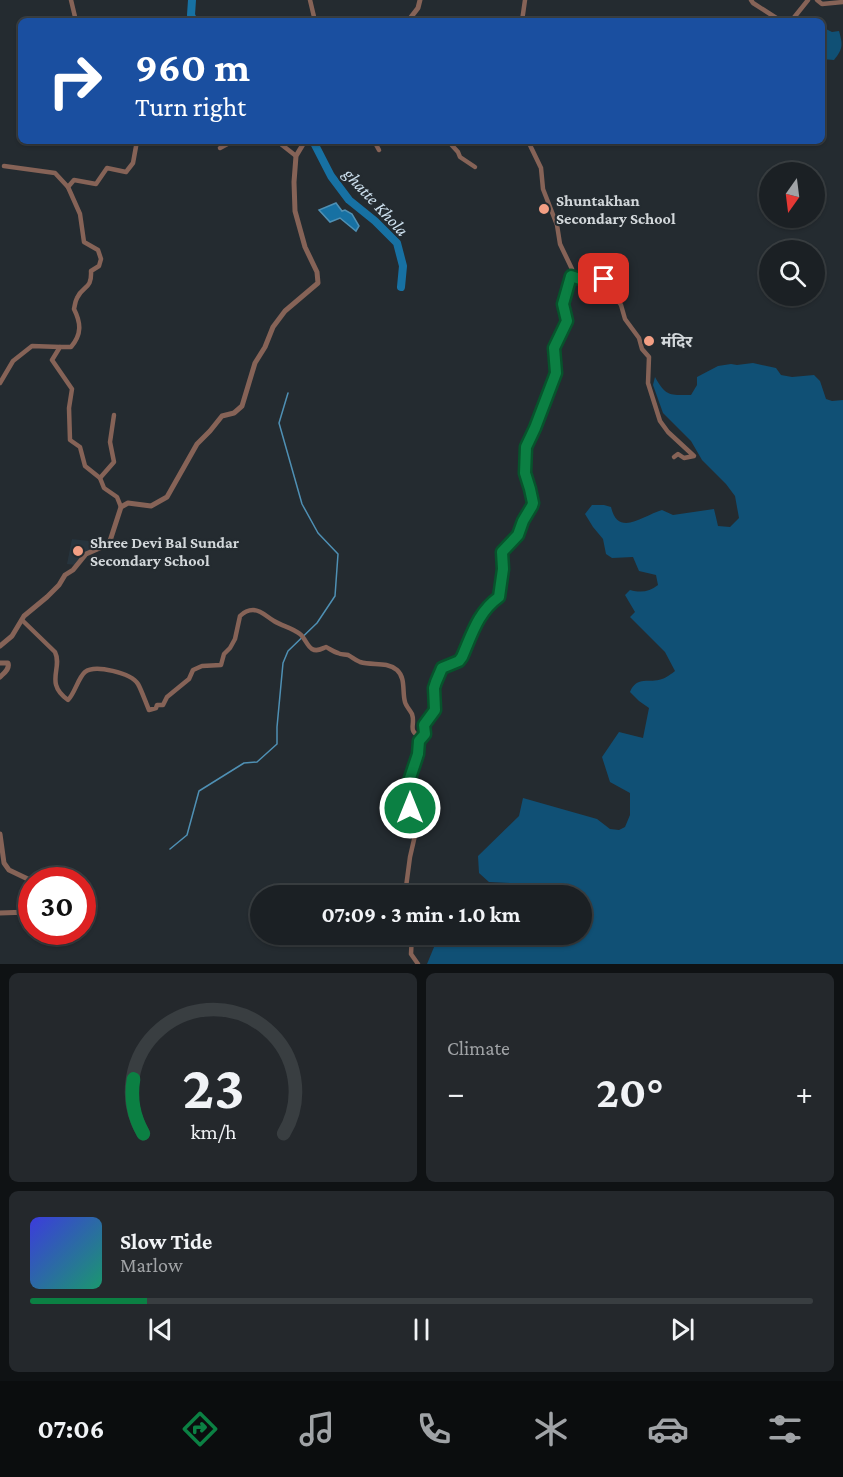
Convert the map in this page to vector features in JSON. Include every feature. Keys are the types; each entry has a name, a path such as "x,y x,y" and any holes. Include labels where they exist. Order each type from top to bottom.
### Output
{"street":[{"path":"71,0 75,18"},
{"path":"310,0 314,18"},
{"path":"411,18 418,8 420,0"},
{"path":"522,18 525,0"},
{"path":"751,0 776,18"},
{"path":"794,18 808,0"},
{"path":"817,0 822,4 843,2"},
{"path":"68,187 74,180 96,184 107,168 126,172 133,163 136,144"},
{"path":"220,148 227,144"},
{"path":"281,144 297,156"},
{"path":"121,507 128,503 151,506 167,497 196,444 222,416 234,413 242,406 255,363 273,327 285,311 318,283 317,272 305,248 295,211 294,182 297,156 303,144"},
{"path":"376,144 379,150"},
{"path":"451,144 460,157 475,167"},
{"path":"406,885 417,817 410,808 407,797 418,744 425,734 424,725 435,710 434,688 440,671 459,661 478,619 499,597 503,569 502,552 518,535 525,517 531,510 533,503 525,473 526,447 556,373 554,348 567,321 563,304 572,269 560,244 557,225 543,189 541,168 529,144"},
{"path":"0,382 14,361 32,346 71,347 77,339 80,320 74,309 77,296 92,280 91,271 99,266 101,259 98,250 84,242 80,214 68,187 55,173 4,166"},
{"path":"571,276 595,284 604,279 621,305 625,318 649,357 648,383 660,421 668,432 694,456 684,458 678,454 674,457"},
{"path":"0,646 12,636 24,616 59,585 65,575 73,570 86,554 109,544 121,507 117,497 104,488 100,478 85,466 80,447 70,440 69,408 72,389 52,360 60,347"},
{"path":"100,478 114,462 110,442 114,415"},
{"path":"22,620 55,652 58,658 55,683 64,698 68,700 70,698 87,670 107,670 125,674 137,682 149,710 156,708 157,705 163,705 167,697 189,679 193,670 202,666 221,665 224,654 235,639 240,616 256,610 274,622 297,632 314,650 318,651 326,647 337,653 348,655 359,662 383,664 396,670 404,688 405,702 413,717 414,734 422,738"},
{"path":"0,663 9,665 0,677"},
{"path":"0,834 4,864 9,870 18,874"},
{"path":"0,913 18,912"},
{"path":"411,945 411,954 418,964"}],"shaded area":[{"path":"825,28 832,32 839,31 841,47 834,60 825,59"},
{"path":"336,203 342,211 345,210 352,214 359,226 356,231 340,218 330,222 319,210"},
{"path":"753,363 776,368 781,375 792,377 814,375 820,381 826,399 843,400 843,964 427,964 435,945 592,945 592,885 489,882 479,873 478,856 519,816 523,798 597,819 610,829 619,830 625,827 630,815 630,793 610,782 602,757 619,732 643,738 649,708 630,692 633,687 640,682 664,678 675,671 665,652 630,617 635,612 625,595 630,590 645,591 655,587 658,585 656,575 639,571 633,557 612,558 606,554 603,539 585,514 592,505 604,505 611,507 614,516 625,523 662,510 673,515 714,509 718,526 730,527 739,518 735,496 702,460 691,441 663,413 653,385 655,377 669,394 691,395 697,385 697,377 718,366"},
{"name":"Shree Devi Bal Sundar Secondary School","path":"72,539 97,542 96,548 75,565 67,564"}],"waterway":[{"name":"ghatte Khola","path":"192,0 192,18"},
{"name":"ghatte Khola","path":"315,144 331,176 349,200 397,243 403,266 401,287"},
{"path":"170,849 187,835 199,791 244,763 257,762 277,744 283,663 288,651 317,623 335,596 338,554 318,533 302,504 279,423 288,393"}],"place":[{"name":"Shuntakhan Secondary School","path":"544,209"},
{"name":"मंदिर","path":"649,341"},
{"name":"Shree Devi Bal Sundar Secondary School","path":"78,551"}],"route":[{"path":"410,808 407,797 410,775 418,754 419,741 425,734 424,725 434,714 436,705 434,688 440,671 459,661 478,619 499,597 503,569 502,552 518,535 525,517 531,510 533,503 525,473 526,447 556,373 554,348 567,321 563,304 571,276 590,284 604,279"}]}
